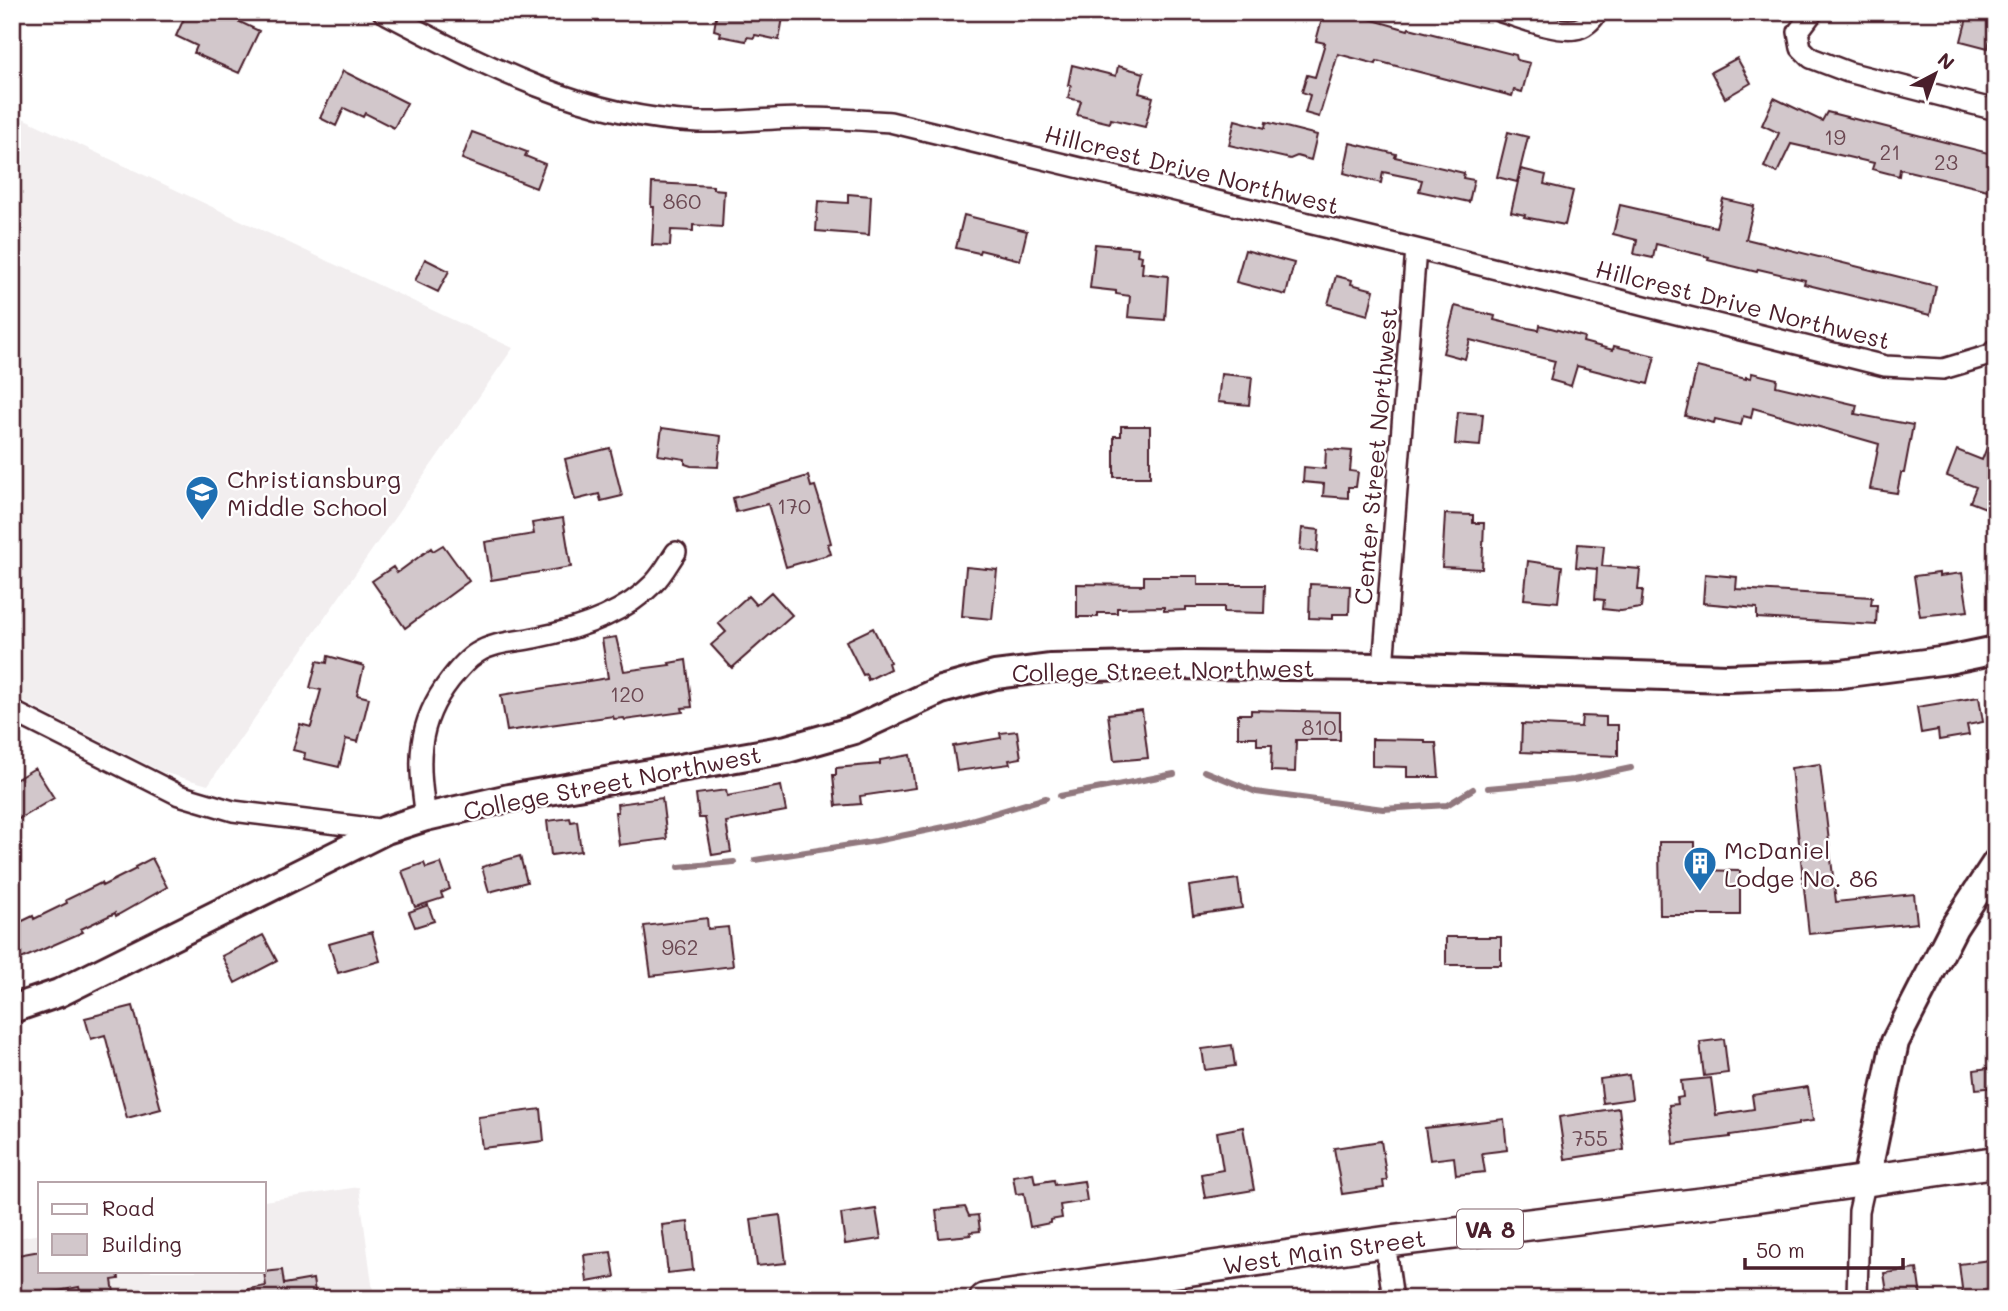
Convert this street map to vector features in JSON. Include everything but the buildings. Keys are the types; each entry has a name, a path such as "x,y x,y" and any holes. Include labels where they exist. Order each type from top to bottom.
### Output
{"main road":[{"name":"West Main Street","path":"985,1299 1161,1286 1385,1242 1730,1200 1996,1162"}],"street":[{"name":"Hillcrest Drive Northwest","path":"383,12 481,63 563,97 639,115 697,122 805,118 890,121 1416,248 1885,366 1943,369 1990,355 1996,349"},
{"path":"1501,12 1556,27 1576,29 1590,22 1598,12"},
{"path":"1813,12 1798,32 1801,48 1811,58 1848,72 1996,110"},
{"name":"Center Street Northwest","path":"1383,667 1416,248"},
{"path":"426,817 421,781 421,746 426,718 455,673 477,653 503,643 535,638 583,624 633,601 656,582 676,552"},
{"name":"College Street Northwest","path":"12,1009 59,993 386,830 426,817 509,798 787,750 854,730 941,690 996,675 1051,668 1185,665 1383,667 1727,678 1841,674 1948,660 1996,649"},
{"path":"12,711 179,795 233,811 386,830"},
{"path":"1857,1299 1859,1211 1895,1042 1954,927 1996,863"},
{"path":"1385,1242 1393,1299"}],"shaded area":[{"name":"Christiansburg Middle School","path":"12,113 513,348 208,785 162,772 12,696"},
{"path":"359,1187 374,1299 12,1299 12,1239 38,1234 38,1272 266,1272 266,1201"}],"waterway":[{"path":"1488,788 1574,780 1631,768"},
{"path":"1204,771 1256,792 1383,809 1447,805 1473,789"},
{"path":"1060,796 1174,774"},
{"path":"755,860 876,841 954,825 1046,798"},
{"path":"679,867 734,862"}],"place":[{"name":"Christiansburg Middle School","path":"202,522"},
{"name":"McDaniel Lodge No. 86","path":"1700,893"}]}
